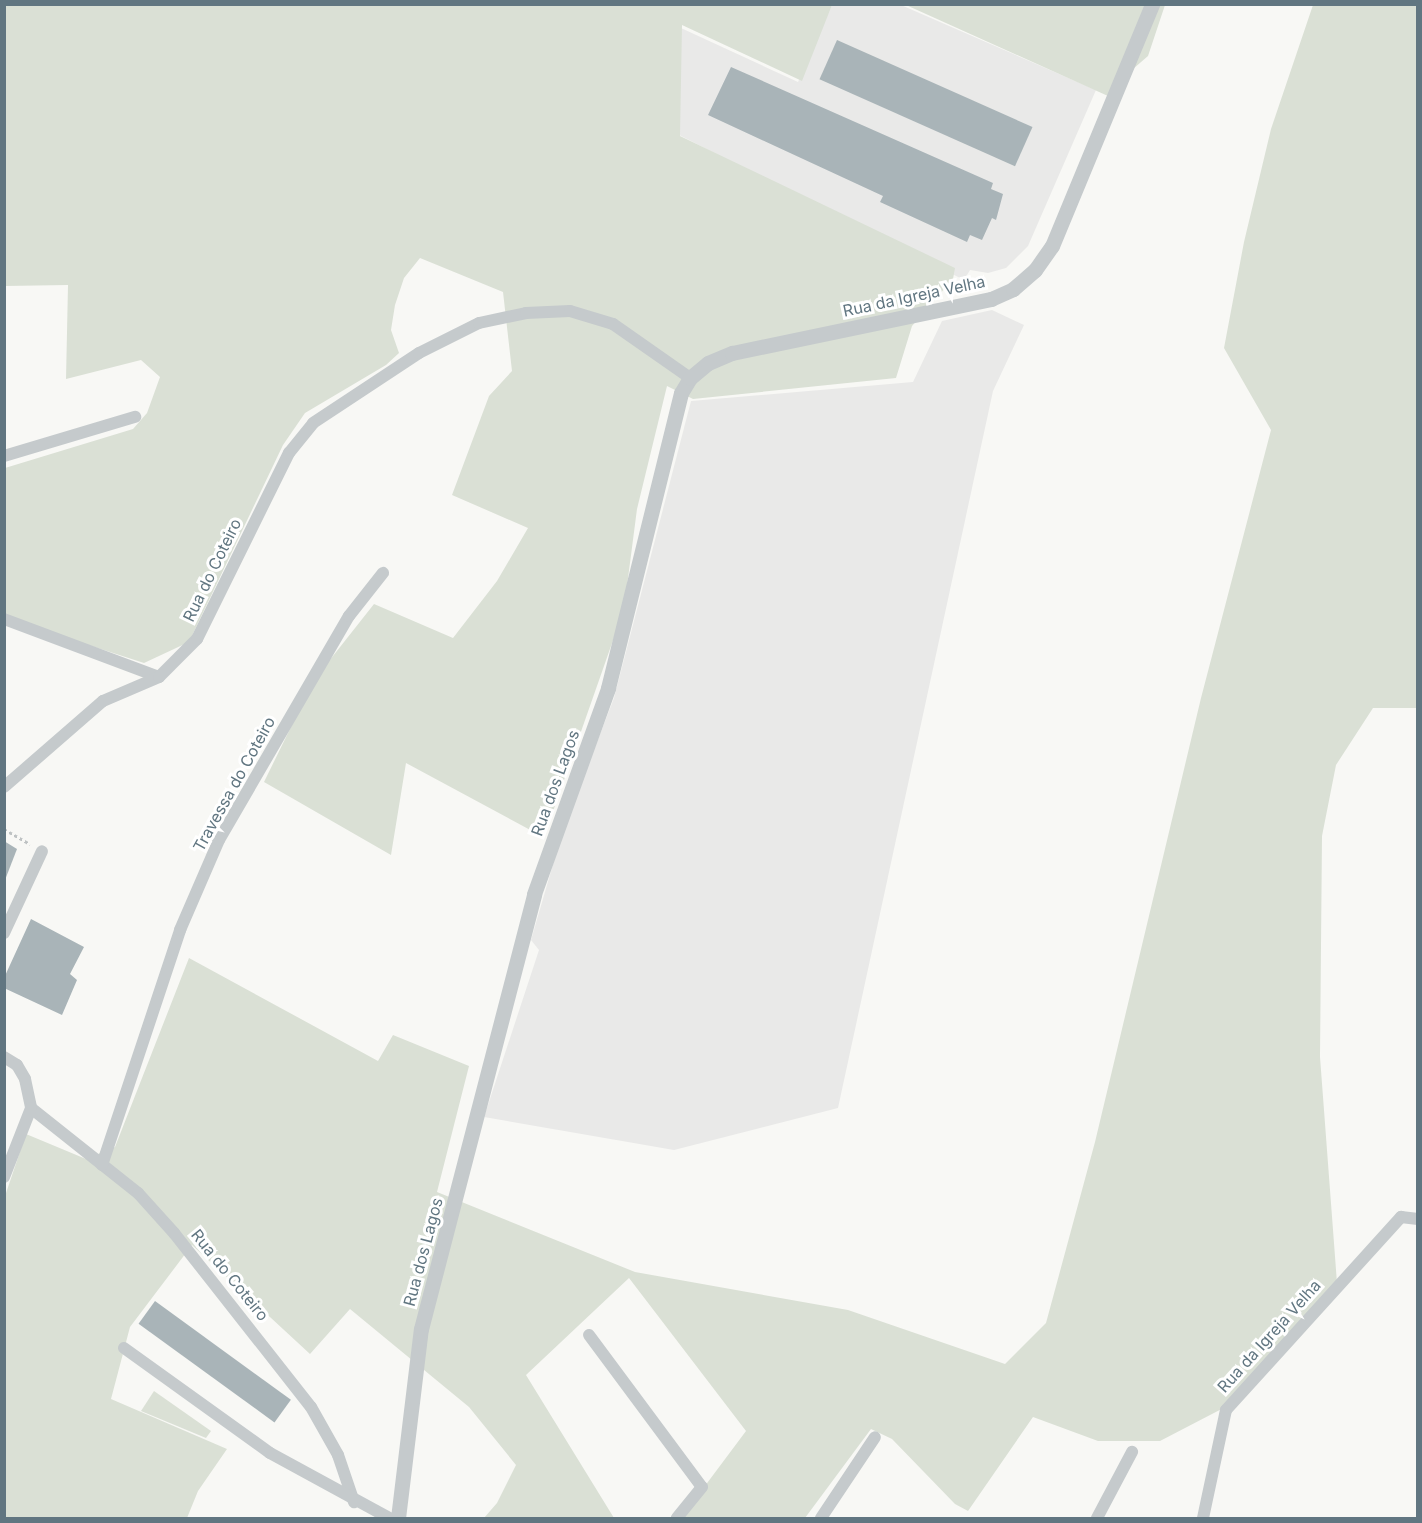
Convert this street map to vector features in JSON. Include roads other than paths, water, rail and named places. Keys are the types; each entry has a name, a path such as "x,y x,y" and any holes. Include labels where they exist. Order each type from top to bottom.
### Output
{"street":[{"name":"Rua da Igreja Velha","path":"690,378 708,363 732,353 991,299 1013,289 1035,270 1053,246 1152,4"},
{"name":"Rua do Coteiro","path":"4,787 103,700 159,677 197,639 289,453 313,423 398,367 479,323 525,313 570,311 613,324 690,378"},
{"name":"Rua dos Lagos","path":"398,1518 421,1329 534,894 608,688 674,411 690,378"},
{"path":"4,456 135,417"},
{"name":"Travessa do Coteiro","path":"102,1165 180,930 219,840 348,616 382,573"},
{"path":"4,619 159,677"},
{"path":"4,933 42,851"},
{"path":"4,1057 17,1065 25,1078 32,1108 4,1177"},
{"name":"Rua do Coteiro","path":"32,1108 145,1201 271,1352 311,1407 338,1455 354,1502"},
{"name":"Rua da Igreja Velha","path":"1203,1518 1226,1410 1401,1217 1418,1219"},
{"path":"589,1335 702,1486 677,1518"},
{"path":"124,1348 270,1453 354,1502 389,1518"},
{"path":"821,1518 875,1437"},
{"path":"1097,1518 1132,1452"}]}
